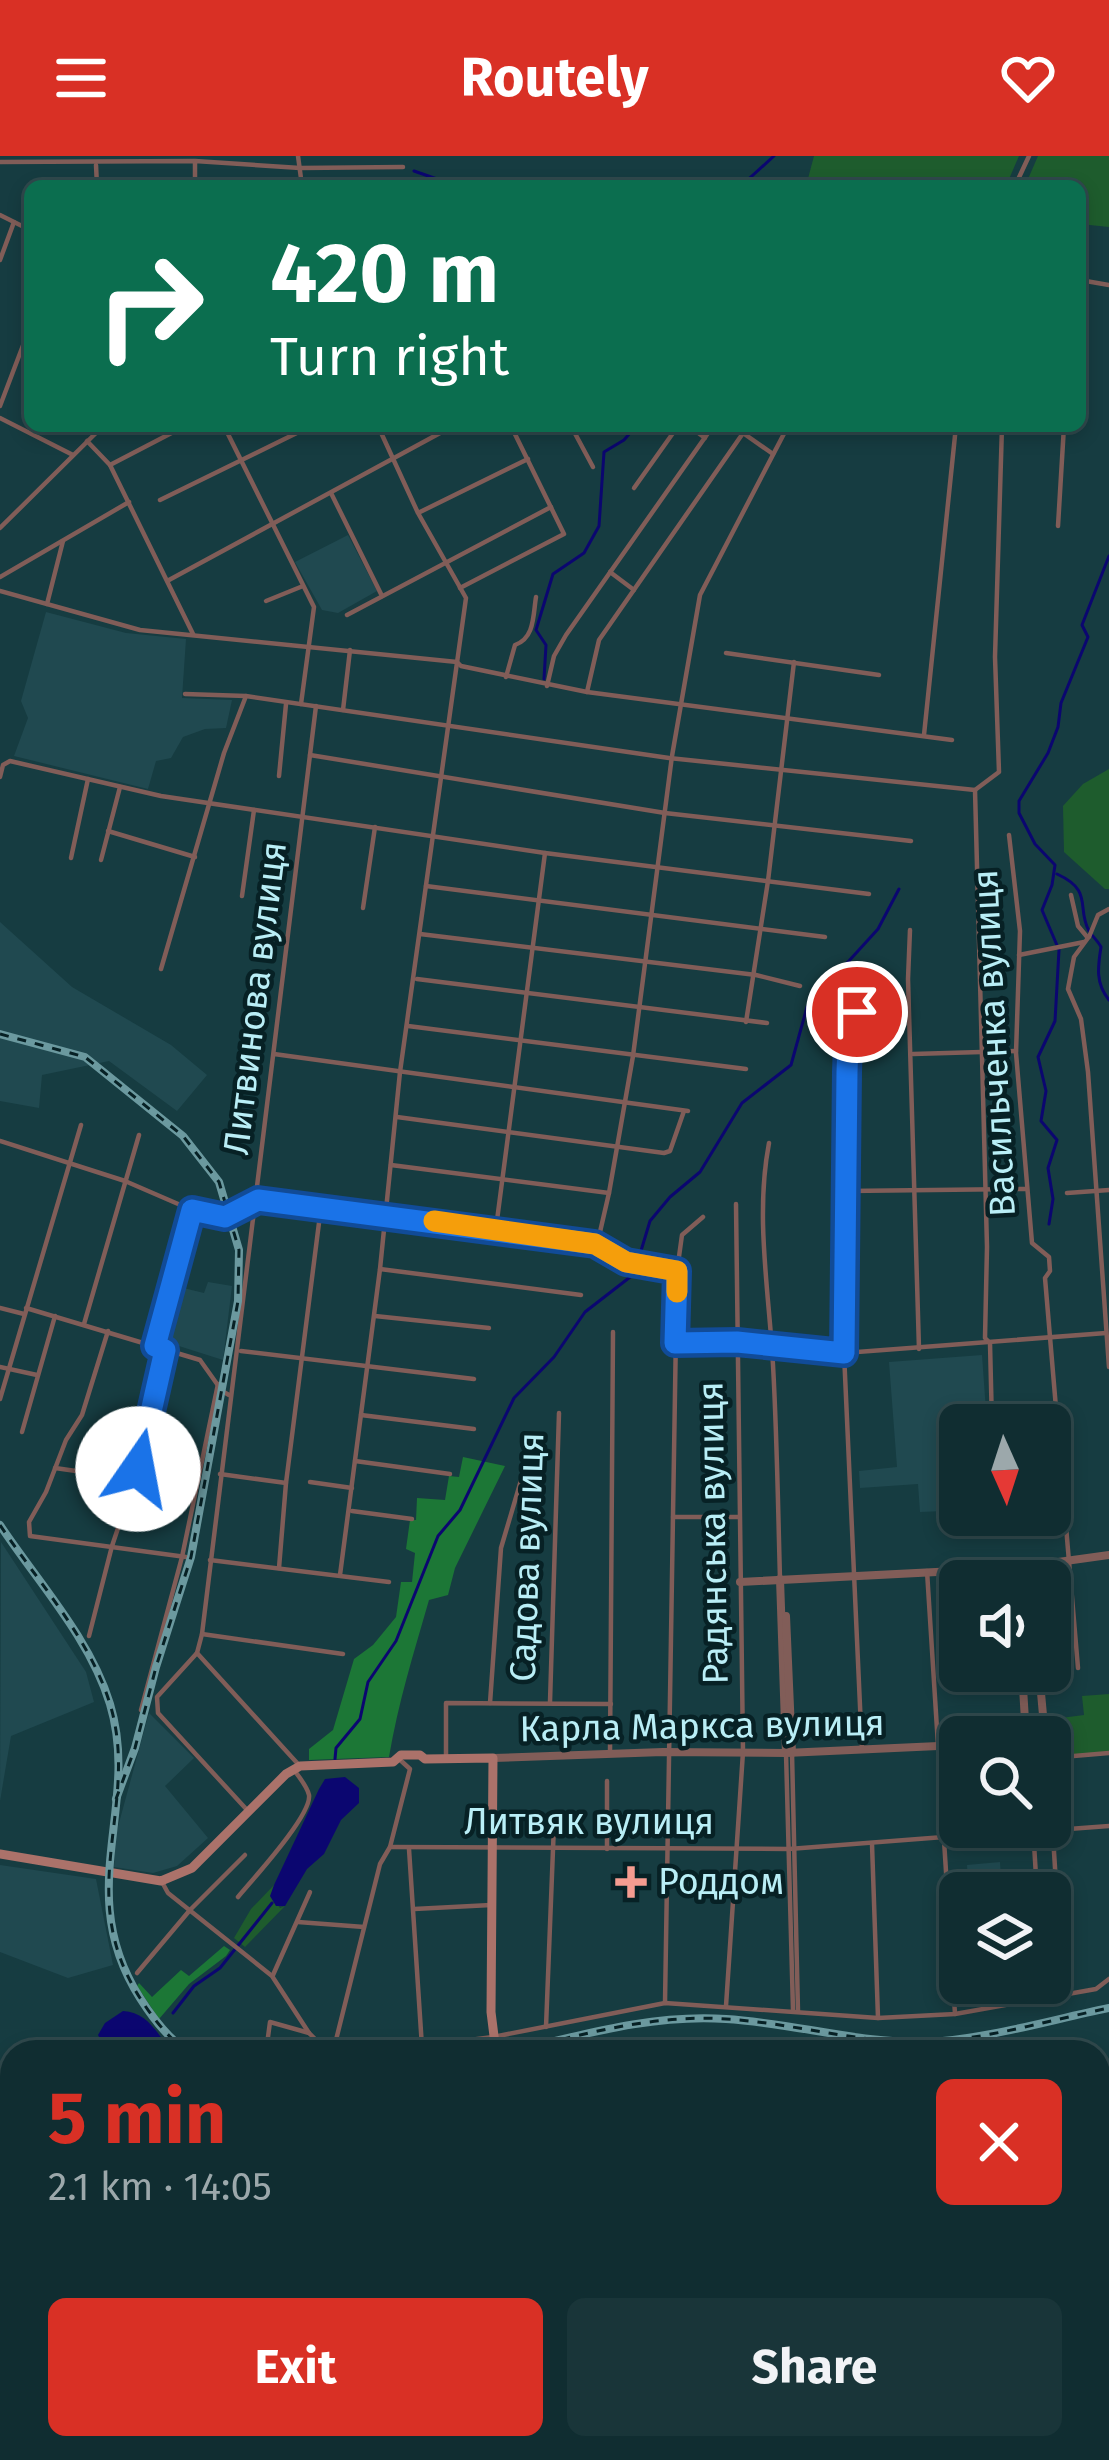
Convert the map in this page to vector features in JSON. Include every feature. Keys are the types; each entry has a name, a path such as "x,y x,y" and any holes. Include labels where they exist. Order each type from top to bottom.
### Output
{"main road":[{"name":"Карла Маркса вулиця","path":"396,1760 420,1755 425,1759 493,1758"},
{"path":"493,1758 494,2040"},
{"path":"0,1854 161,1881 192,1868 297,1768 396,1760"}],"street":[{"path":"298,156 301,180"},
{"path":"0,162 96,164 170,159 403,167"},
{"path":"195,161 196,180"},
{"path":"96,164 97,180"},
{"path":"0,215 24,227"},
{"path":"0,260 14,222"},
{"path":"0,406 24,343"},
{"path":"28,432 74,455"},
{"path":"39,432 40,438"},
{"path":"0,529 97,432"},
{"path":"110,465 173,432"},
{"path":"227,432 314,607 301,704"},
{"path":"160,500 299,432"},
{"path":"340,1575 400,1072 466,598 443,562 381,432"},
{"path":"169,580 442,432"},
{"path":"460,588 564,534 514,432"},
{"path":"574,432 593,467"},
{"path":"634,488 674,432"},
{"path":"696,432 705,438"},
{"path":"547,686 554,656 709,432"},
{"path":"597,1245 633,1056 649,915 700,595 785,432"},
{"path":"924,735 955,432"},
{"path":"185,694 246,696 782,772 975,790 998,772 995,658 1002,432"},
{"path":"1058,526 1064,432"},
{"path":"587,692 599,640 743,433 773,454"},
{"path":"87,441 110,465 193,634"},
{"path":"418,513 528,459"},
{"path":"331,492 382,596"},
{"path":"0,577 129,502"},
{"path":"347,615 551,507"},
{"path":"47,604 63,541"},
{"path":"609,572 634,590"},
{"path":"266,601 303,586"},
{"path":"0,591 140,630 458,662 547,686 952,740"},
{"path":"506,676 515,645 525,642 530,632 536,597"},
{"path":"344,710 350,649"},
{"path":"726,653 879,675"},
{"path":"746,1022 769,881 794,662"},
{"path":"161,969 224,754 246,696"},
{"path":"279,776 286,702"},
{"name":"Литвинова вулиця","path":"197,1653 258,1200 316,706"},
{"path":"310,755 664,813 911,841"},
{"path":"0,776 3,765 10,761 120,788 212,803 545,853 869,894"},
{"path":"70,858 88,779"},
{"path":"101,860 120,788"},
{"path":"975,790 985,1338 990,1343 991,1404"},
{"path":"242,896 254,809"},
{"path":"363,908 375,827"},
{"path":"108,831 195,857"},
{"name":"Васильченка вулиця","path":"1009,835 1019,910 1016,1051 1026,1189 1032,1243 1049,1257 1050,1271 1045,1278 1078,1668"},
{"path":"496,1229 545,853"},
{"path":"426,886 825,937"},
{"path":"1071,895 1078,926 1090,937"},
{"path":"1109,910 1098,915 1090,937 1074,957 1068,989 1083,1037 1109,1367"},
{"path":"910,930 919,1349"},
{"path":"420,934 756,975 800,986"},
{"path":"1019,955 1090,937"},
{"path":"415,979 767,1023"},
{"path":"862,1750 844,1353 848,1043 867,981"},
{"path":"408,1026 746,1069"},
{"path":"911,1054 1016,1051"},
{"path":"274,1054 686,1111 670,1151 396,1117"},
{"path":"0,1399 4,1368 26,1311 81,1125"},
{"path":"84,1324 139,1135"},
{"path":"0,1141 125,1180 192,1210 225,1217 258,1200 321,1207 597,1245 626,1262 677,1271"},
{"path":"769,1143 763,1228 782,1579 795,2010"},
{"path":"392,1165 609,1193"},
{"path":"847,1191 1026,1189"},
{"path":"1066,1193 1109,1190"},
{"name":"Радянська вулиця","path":"726,2006 743,1752 736,1204"},
{"path":"279,1568 321,1207"},
{"path":"155,1346 192,1210"},
{"path":"665,2003 677,1271 682,1235 703,1216"},
{"path":"380,1269 581,1295"},
{"path":"0,1308 55,1316 203,1361 231,1396"},
{"path":"22,1432 55,1316"},
{"path":"374,1316 489,1328"},
{"path":"108,1331 82,1414 29,1522 30,1536 184,1557"},
{"path":"610,1754 614,1333"},
{"path":"675,1343 737,1342 844,1353 1108,1333"},
{"path":"89,1636 138,1469 165,1350"},
{"path":"239,1351 474,1379"},
{"path":"4,1368 37,1375"},
{"path":"142,1710 184,1557 218,1384"},
{"name":"Садова вулиця","path":"550,1702 559,1413"},
{"path":"360,1415 474,1429"},
{"path":"355,1461 450,1474"},
{"path":"55,1468 132,1479"},
{"path":"138,1469 199,1479"},
{"path":"220,1474 286,1483"},
{"path":"490,1703 501,1548 522,1477"},
{"path":"310,1482 352,1488"},
{"path":"350,1511 412,1519"},
{"path":"672,1517 739,1517"},
{"path":"1060,1560 1109,1555"},
{"path":"208,1560 389,1582"},
{"path":"927,1570 939,1777"},
{"path":"740,1582 939,1570"},
{"path":"202,1634 344,1654"},
{"path":"238,1897 270,1862 308,1804 306,1788 297,1768 197,1653 157,1697 158,1713 248,1811"},
{"path":"1041,1692 1043,1716"},
{"name":"Карла Маркса вулиця","path":"446,1759 446,1703 611,1704"},
{"name":"Карла Маркса вулиця","path":"493,1758 937,1747"},
{"path":"1071,1756 1109,1753"},
{"path":"334,2040 410,1769 396,1760"},
{"path":"607,1780 607,1849"},
{"path":"546,2026 554,1824"},
{"path":"1071,1829 1109,1826"},
{"name":"Литвяк вулиця","path":"390,1847 736,1850 939,1838"},
{"path":"872,1844 878,2018"},
{"path":"944,1848 955,2014"},
{"path":"410,1849 422,2040"},
{"path":"137,1973 245,1855"},
{"path":"161,1881 168,1893 272,1976 317,2040"},
{"path":"272,1976 310,1892"},
{"path":"414,1909 490,1905"},
{"path":"298,1922 364,1927"},
{"path":"1071,1993 1096,1988 1109,1979"},
{"path":"472,2040 665,2003 878,2018 955,2014 1010,2004"},
{"path":"268,2040 270,2022 309,2033"},
{"path":"184,2460 205,2460"}],"shaded area":[{"path":"348,535 377,591 338,613 322,610 295,562"},
{"path":"46,612 126,633 186,639 182,698 232,700 226,728 183,737 171,758 156,761 148,789 14,756 28,718 21,701"},
{"path":"0,922 72,987 171,1045 207,1075 177,1111 109,1061 42,1075 39,1108 0,1101"},
{"path":"208,1282 232,1286 223,1360 160,1340 175,1286 204,1293"},
{"path":"982,1355 986,1404 939,1404 939,1511 920,1512 918,1484 860,1488 859,1471 897,1467 889,1362"},
{"path":"1,1542 86,1672 94,1702 11,1736 0,1801"},
{"path":"149,1713 194,1758 165,1786 208,1838 177,1866 153,1873 114,1867 116,1834"},
{"path":"345,1777 359,1788 359,1803 341,1820 324,1854 307,1869 285,1906 276,1906 270,1896 274,1885 319,1789 325,1779"},
{"path":"1000,1862 1001,1872 968,1872 967,1865"},
{"path":"0,1865 96,1879 113,1965 68,1978 0,1952"},
{"path":"123,2011 138,2015 163,2040 101,2040 98,2035 105,2023"}],"green space":[{"path":"814,156 1019,156 1009,180 808,180"},
{"path":"1038,156 1109,156 1109,227 1086,225 1086,180 1028,180"},
{"path":"1109,769 1109,889 1105,889 1064,852 1063,806 1083,784"},
{"path":"463,1457 505,1466 455,1568 448,1595 429,1600 389,1757 309,1760 309,1749 333,1730 354,1659 396,1617 401,1582 412,1582 415,1553 406,1549 410,1520 416,1520 417,1498 445,1500 449,1476 459,1477"},
{"path":"1109,1694 1109,1752 1071,1755 1071,1717 1084,1715 1082,1696"},
{"path":"275,1884 271,1896 280,1908 285,1906 245,1947 234,1938 251,1909"},
{"path":"224,1946 230,1950 226,1956 189,1984 159,2019 139,1983 152,1997 181,1970 189,1976"}],"waterway":[{"path":"748,180 774,156"},
{"path":"414,171 440,180"},
{"path":"544,679 546,645 536,630 553,574 584,553 599,526 604,452 631,432"},
{"path":"1049,1224 1053,1199 1048,1168 1057,1140 1041,1121 1046,1091 1038,1057 1055,1021 1059,950 1042,910 1055,865 1035,844 1019,813 1019,801 1058,727 1061,703 1088,637 1082,625 1109,556"},
{"path":"1057,874 1080,893 1085,922 1101,947 1100,981 1109,1000"},
{"path":"335,1759 336,1748 360,1719 368,1682 396,1641 438,1536 460,1510 514,1398 554,1357 585,1312 634,1274 650,1221 700,1172 742,1103 791,1065 807,1007 878,929 899,889"},
{"path":"173,2013 194,1986 220,1968 272,1903"}],"railway":[{"path":"0,1034 85,1057 183,1136 219,1182 239,1250 238,1301 191,1557 116,1799"},
{"path":"0,1525 76,1633 110,1704 118,1778 109,1885 111,1921 120,1959 140,1998 173,2040"},
{"path":"951,2040 1109,2008"},
{"path":"561,2040 617,2027 698,2018 877,2040"}],"slow traffic":[{"path":"434,1221 595,1244 626,1262 677,1271 677,1292"}],"place":[{"name":"Роддом","path":"631,1882"}],"route":[{"path":"138,1469 165,1350 155,1346 192,1210 225,1217 258,1200 595,1244 626,1262 677,1271 675,1343 737,1342 844,1353 848,1043 857,1012"}]}
